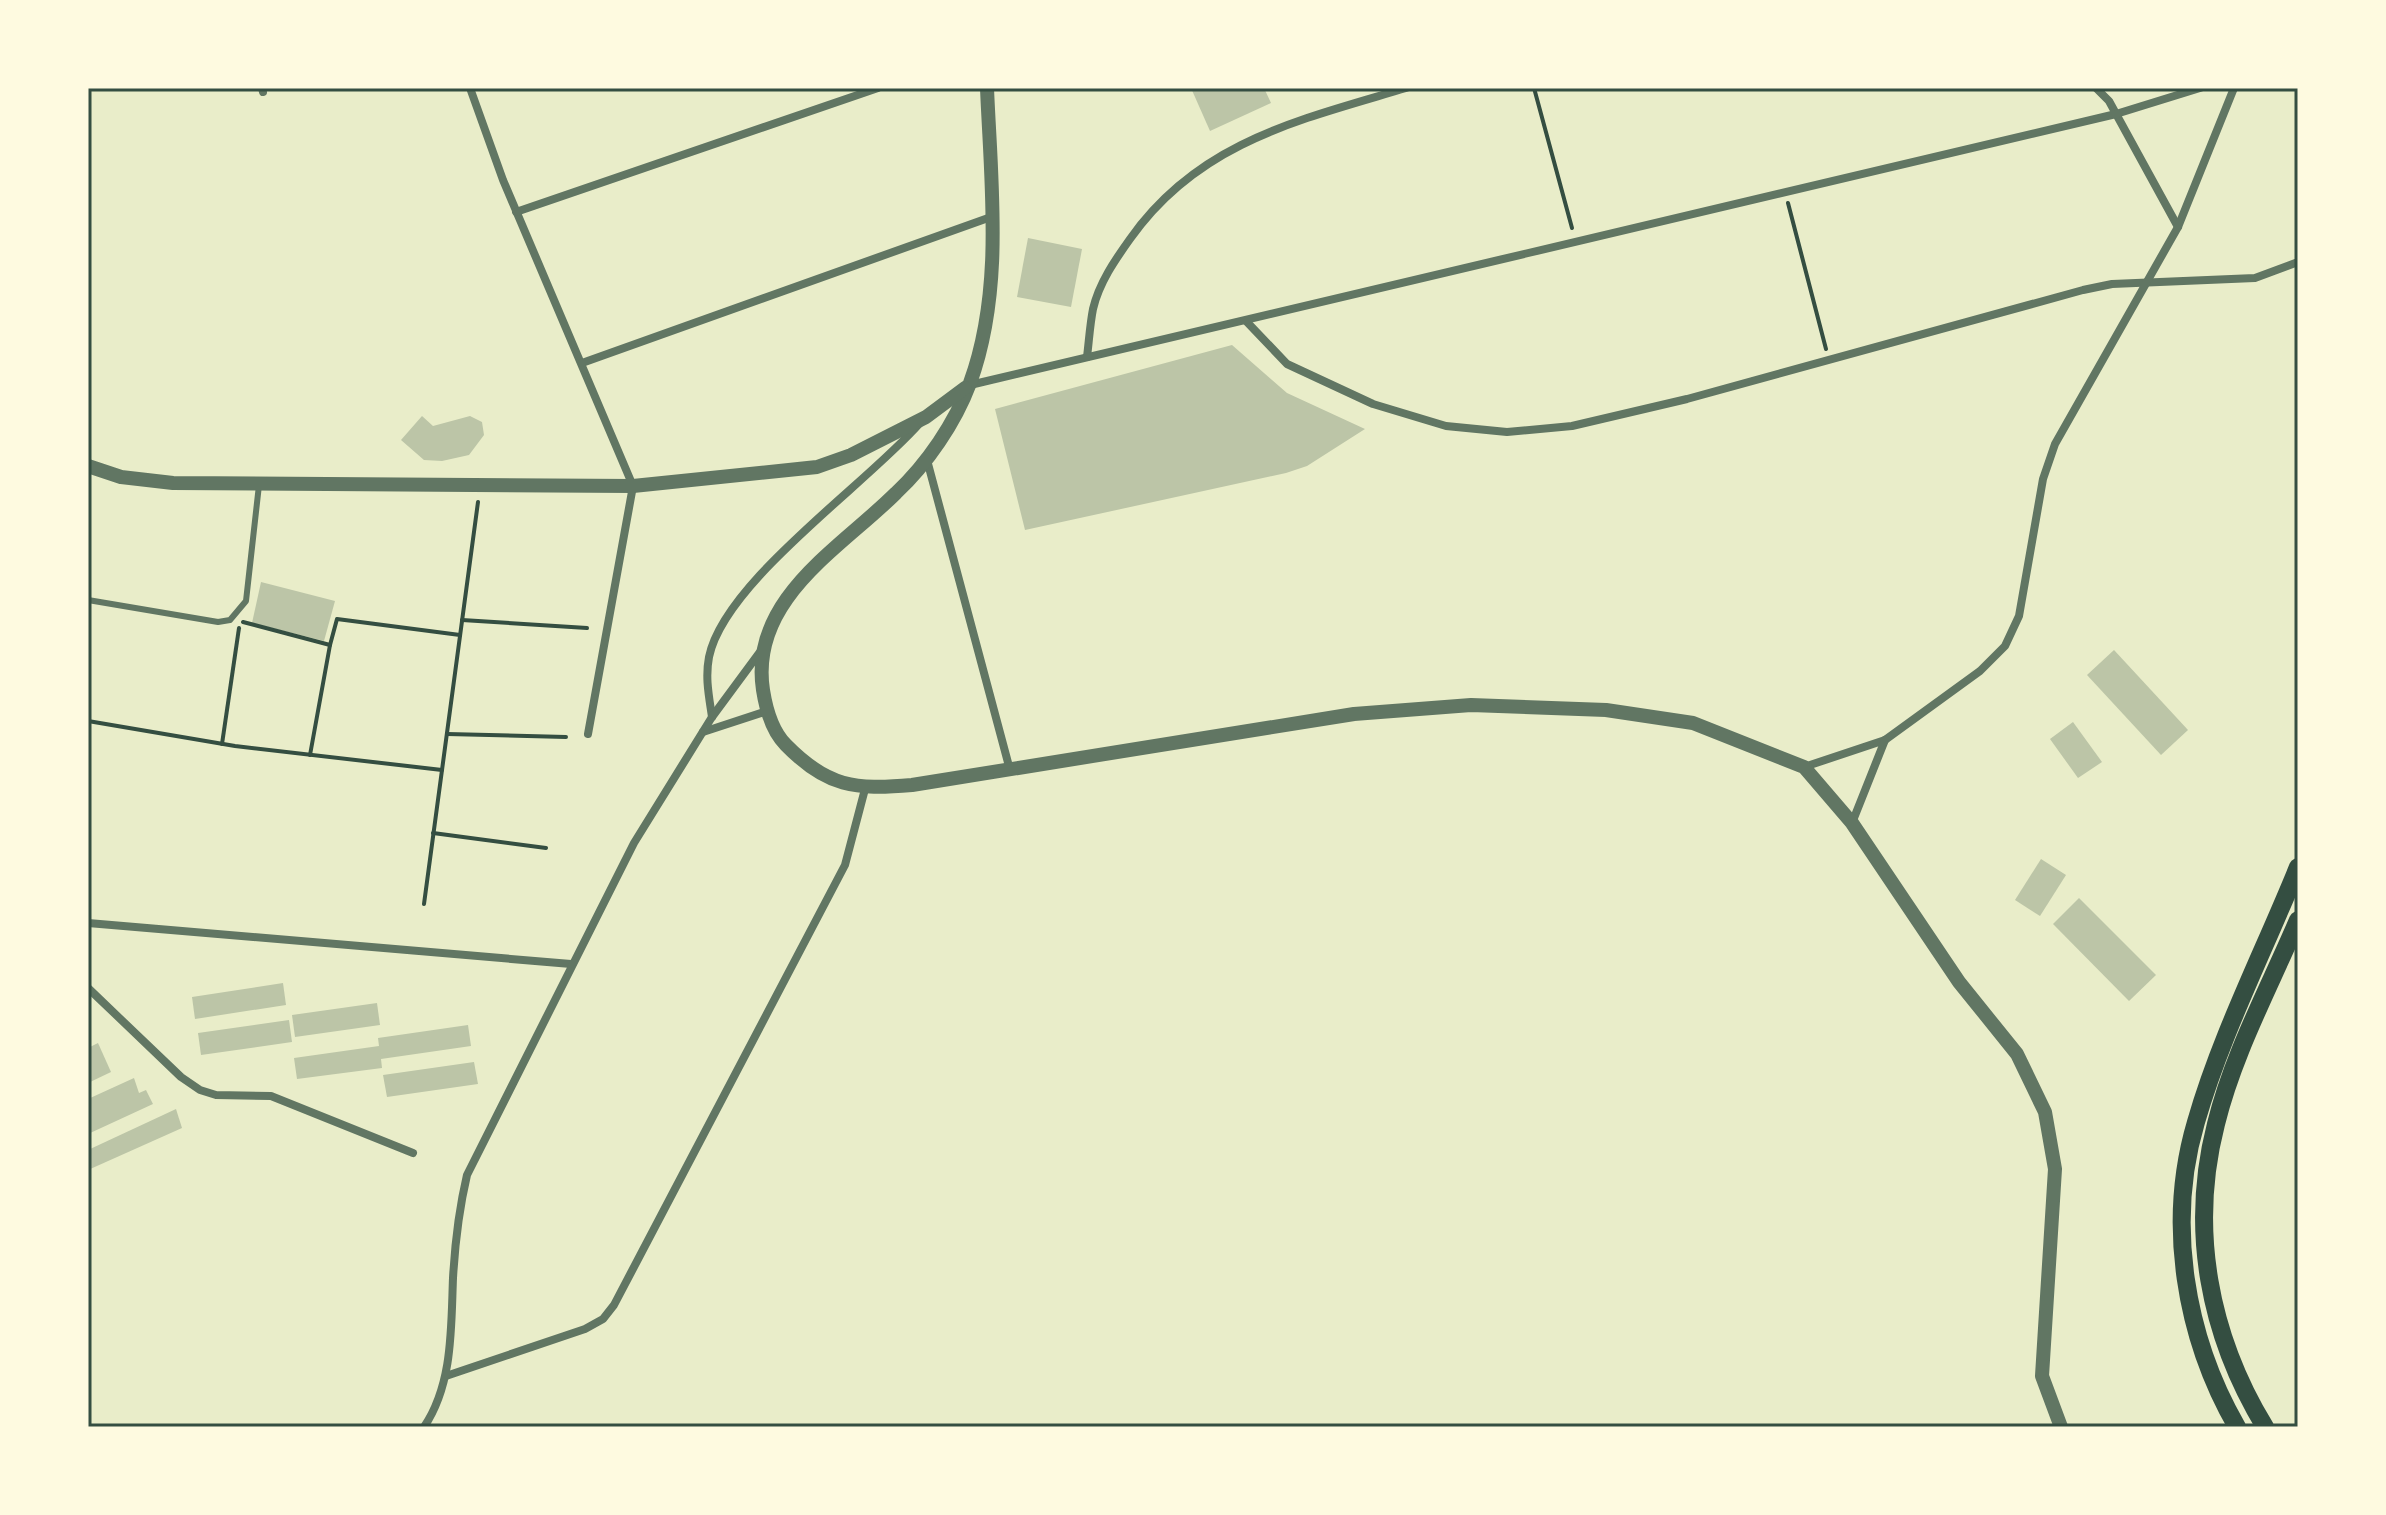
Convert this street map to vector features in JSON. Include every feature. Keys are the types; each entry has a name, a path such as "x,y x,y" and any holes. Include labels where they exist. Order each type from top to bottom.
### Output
{"main road":[{"path":"2237,1427 2211,1380 2193,1324 2184,1262 2182,1195 2195,1123 2298,867"},
{"path":"2265,1427 2245,1394 2216,1322 2203,1248 2204,1178 2216,1121 2298,920"}],"street":[{"path":"470,88 516,212 633,486 588,734"},
{"path":"516,212 878,88"},
{"path":"424,1427 433,1413 446,1376 459,1211 467,1175 634,843 712,717 764,647 778,609 802,578 897,493 927,459 969,385 984,337 990,300 987,88"},
{"path":"1087,357 1093,307 1112,264 1144,219 1179,183 1234,146 1293,122 1406,88"},
{"path":"2096,88 2116,114 2178,227"},
{"path":"88,466 121,477 173,483 633,486 817,467 851,455 926,417 969,385 2116,114 2200,88"},
{"path":"1804,767 1885,740 1980,671 2005,646 2019,616 2043,479 2055,444 2178,227 2234,88"},
{"path":"582,363 991,217"},
{"path":"1246,321 1287,364 1373,404 1446,426 1507,432 1572,426 1687,399 2083,290 2112,284 2255,278 2298,262"},
{"path":"712,717 706,681 710,654 719,631 745,595 803,531 901,444 926,417"},
{"path":"927,459 1010,770"},
{"path":"764,647 762,684 767,711 782,741 809,767 842,785 865,789 1010,770 1354,714 1471,705 1606,710 1693,723 1804,767 1852,823 1959,982 2017,1054 2045,1112 2055,1169 2042,1376 2061,1427"},
{"path":"703,732 767,711"},
{"path":"1852,823 1885,740"},
{"path":"446,1376 585,1329 603,1319 614,1305 845,865 865,789"},
{"path":"88,923 571,964"},
{"path":"88,988 181,1077 200,1090 216,1095 271,1096 413,1153"}],"lane":[{"path":"88,600 218,622 230,620 240,612 246,601 259,485"}],"path":[{"path":"1534,88 1576,242"},
{"path":"1785,192 1829,359"},
{"path":"424,904 481,483"},
{"path":"310,755 337,619 460,635"},
{"path":"462,620 587,628"},
{"path":"222,744 242,622 330,645"},
{"path":"88,721 222,744 442,770"},
{"path":"447,734 566,737"},
{"path":"433,833 546,848"}],"building":[{"path":"1191,88 1264,88 1271,103 1210,131"},
{"path":"1028,238 1082,249 1071,307 1017,297"},
{"path":"1232,345 1287,393 1365,429 1307,466 1286,473 1025,530 995,409"},
{"path":"422,416 433,426 470,416 482,422 484,435 469,455 442,461 424,460 401,440"},
{"path":"261,582 335,601 324,641 252,623"},
{"path":"2114,650 2188,730 2161,755 2087,675"},
{"path":"2073,722 2102,762 2078,778 2050,739"},
{"path":"2041,859 2066,875 2040,916 2015,900"},
{"path":"2079,898 2156,975 2129,1001 2053,924"},
{"path":"283,983 286,1005 195,1019 192,997"},
{"path":"377,1003 380,1025 295,1037 292,1015"},
{"path":"289,1020 292,1042 201,1055 198,1033"},
{"path":"468,1025 471,1046 381,1059 382,1068 297,1079 294,1058 379,1046 378,1038"},
{"path":"98,1043 111,1072 88,1083 88,1048"},
{"path":"474,1062 478,1084 387,1097 383,1075"},
{"path":"134,1078 139,1093 146,1090 153,1104 88,1134 88,1099"},
{"path":"176,1109 182,1128 88,1170 88,1150"}]}
